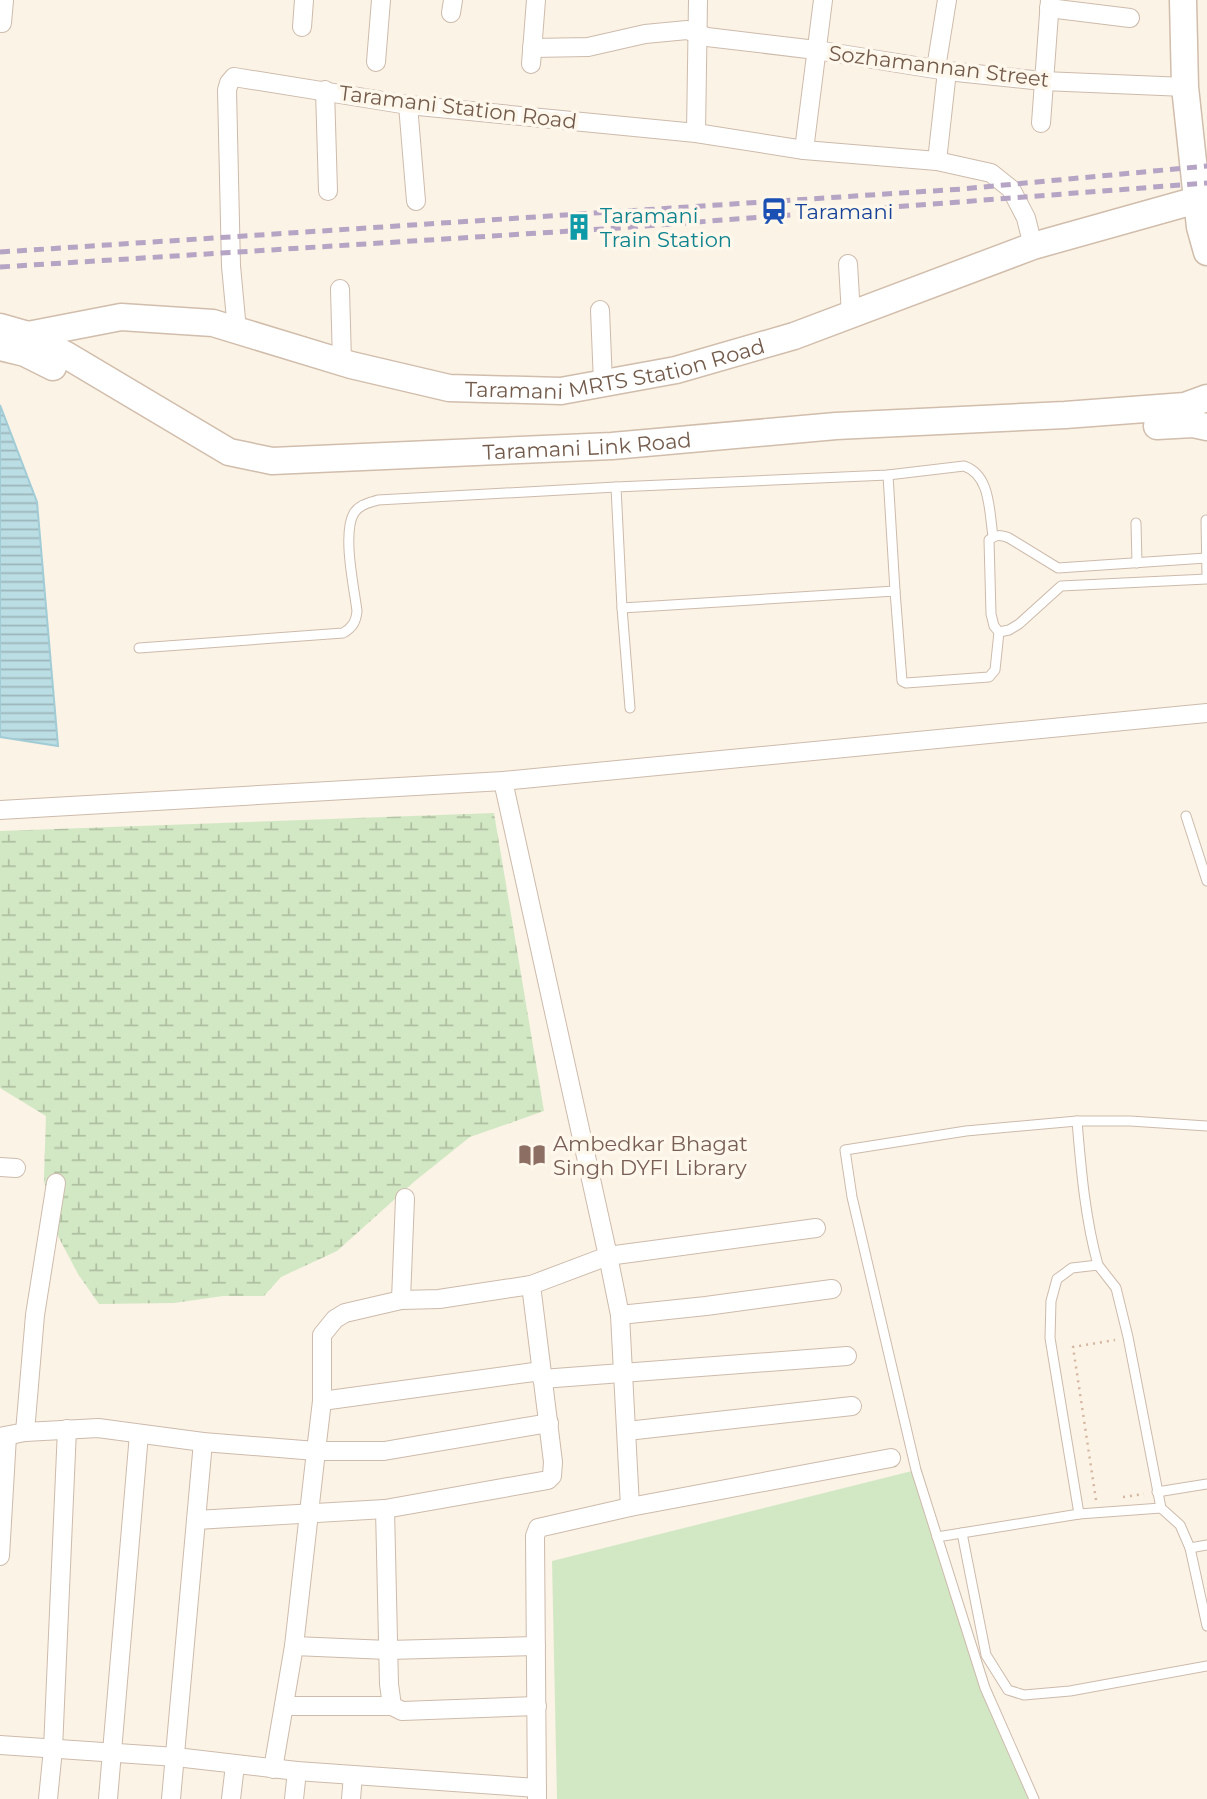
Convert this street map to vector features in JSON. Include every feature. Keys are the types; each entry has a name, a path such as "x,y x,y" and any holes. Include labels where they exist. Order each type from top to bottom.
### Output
{"street":[{"path":"2,23 4,0"},
{"path":"302,27 304,0"},
{"path":"376,62 381,0"},
{"name":"Sozhamannan Street","path":"536,0 531,56 663,31 687,30 706,37 816,50 941,70 1043,81 1185,87"},
{"path":"696,134 695,33 698,0"},
{"path":"804,150 823,0"},
{"path":"937,161 947,0"},
{"path":"1183,0 1185,87 1202,200 1200,227 1207,252"},
{"path":"1041,123 1050,4 1130,18"},
{"name":"Taramani Station Road","path":"237,330 231,266 227,90 234,77 408,105 696,134 804,150 937,161 991,173 1010,189 1026,218 1033,246"},
{"path":"325,90 328,191"},
{"path":"408,105 416,201"},
{"name":"Taramani MRTS Station Road","path":"27,344 121,317 213,323 342,362 449,387 561,391 676,370 794,335 1033,246 1202,200"},
{"path":"848,264 851,315"},
{"path":"340,289 342,362"},
{"path":"600,310 603,383"},
{"name":"Taramani Link Road","path":"0,327 27,344 56,368 221,466 270,477 614,462 838,442 1193,424 1207,427"},
{"name":"Taramani Link Road","path":"0,346 27,344 66,355 229,452 272,461 612,446 836,426 1065,415 1185,406 1207,398"},
{"path":"0,810 503,782 1207,713"},
{"path":"503,782 620,1315 630,1507"},
{"path":"0,1556 11,1435 35,1315 56,1183"},
{"path":"401,1300 405,1198"},
{"path":"273,1769 294,1646 322,1401 322,1335 327,1327 345,1313 401,1300 439,1299 531,1285 608,1256 816,1228"},
{"path":"196,1520 308,1516 384,1509 548,1480 552,1476 553,1468 531,1285"},
{"path":"620,1315 832,1289"},
{"path":"322,1401 541,1375 847,1356"},
{"path":"627,1431 852,1406"},
{"path":"11,1435 98,1428 203,1442 316,1451 384,1451 549,1423"},
{"path":"48,1799 53,1749 67,1429"},
{"path":"108,1799 139,1434"},
{"path":"171,1799 203,1442"},
{"path":"0,1745 176,1756 235,1765 353,1775 428,1790 537,1794 535,1536 538,1528 630,1507 891,1458"},
{"path":"384,1509 392,1706"},
{"path":"294,1646 388,1650 536,1646"},
{"path":"284,1706 392,1706 402,1711 537,1706"},
{"path":"231,1799 235,1765"},
{"path":"294,1799 297,1771"},
{"path":"351,1799 353,1775"}],"lane":[{"path":"139,648 343,633 350,629 357,611 349,537 351,522 355,511 362,505 378,500 888,475 964,466 973,469 984,483 993,536"},
{"path":"888,475 904,682 989,677 995,670 999,632 994,626 991,614 989,540 993,536 1009,538 1058,568 1137,563 1206,564"},
{"path":"616,487 630,708"},
{"path":"999,632 1019,624 1062,586 1207,578 1206,520"},
{"path":"1136,523 1137,563"},
{"path":"622,608 895,591"},
{"path":"1186,816 1207,881"},
{"path":"1077,1121 1081,1177 1091,1241 1098,1265 1116,1289 1161,1508 1180,1525 1190,1548 1207,1626"},
{"path":"1034,1799 985,1688 913,1457 852,1197 845,1150 966,1131 1077,1121 1207,1126"},
{"path":"1079,1514 1050,1338 1051,1301 1057,1279 1072,1268 1098,1265"},
{"path":"1157,1492 1207,1484"},
{"path":"937,1537 1079,1514 1161,1508"},
{"path":"962,1533 986,1655 1008,1690 1024,1695 1070,1691 1207,1665"},
{"path":"1190,1548 1207,1545"}],"path":[{"path":"1096,1501 1073,1347 1128,1337"},
{"path":"1121,1497 1157,1492"}],"green space":[{"path":"494,813 544,1111 470,1137 415,1181 337,1251 281,1277 264,1296 223,1296 174,1303 99,1304 78,1274 49,1219 44,1177 46,1116 0,1088 0,831"},
{"path":"916,1470 985,1688 1034,1799 557,1799 552,1561"}],"water":[{"path":"0,405 37,502 58,746 0,737"}],"railway":[{"path":"0,252 962,189 1207,166"},
{"path":"0,267 619,228 1207,183"}],"place":[{"name":"Taramani","path":"774,211"},
{"name":"Taramani Train Station","path":"579,227"},
{"name":"Ambedkar Bhagat Singh DYFI Library","path":"532,1155"}]}
